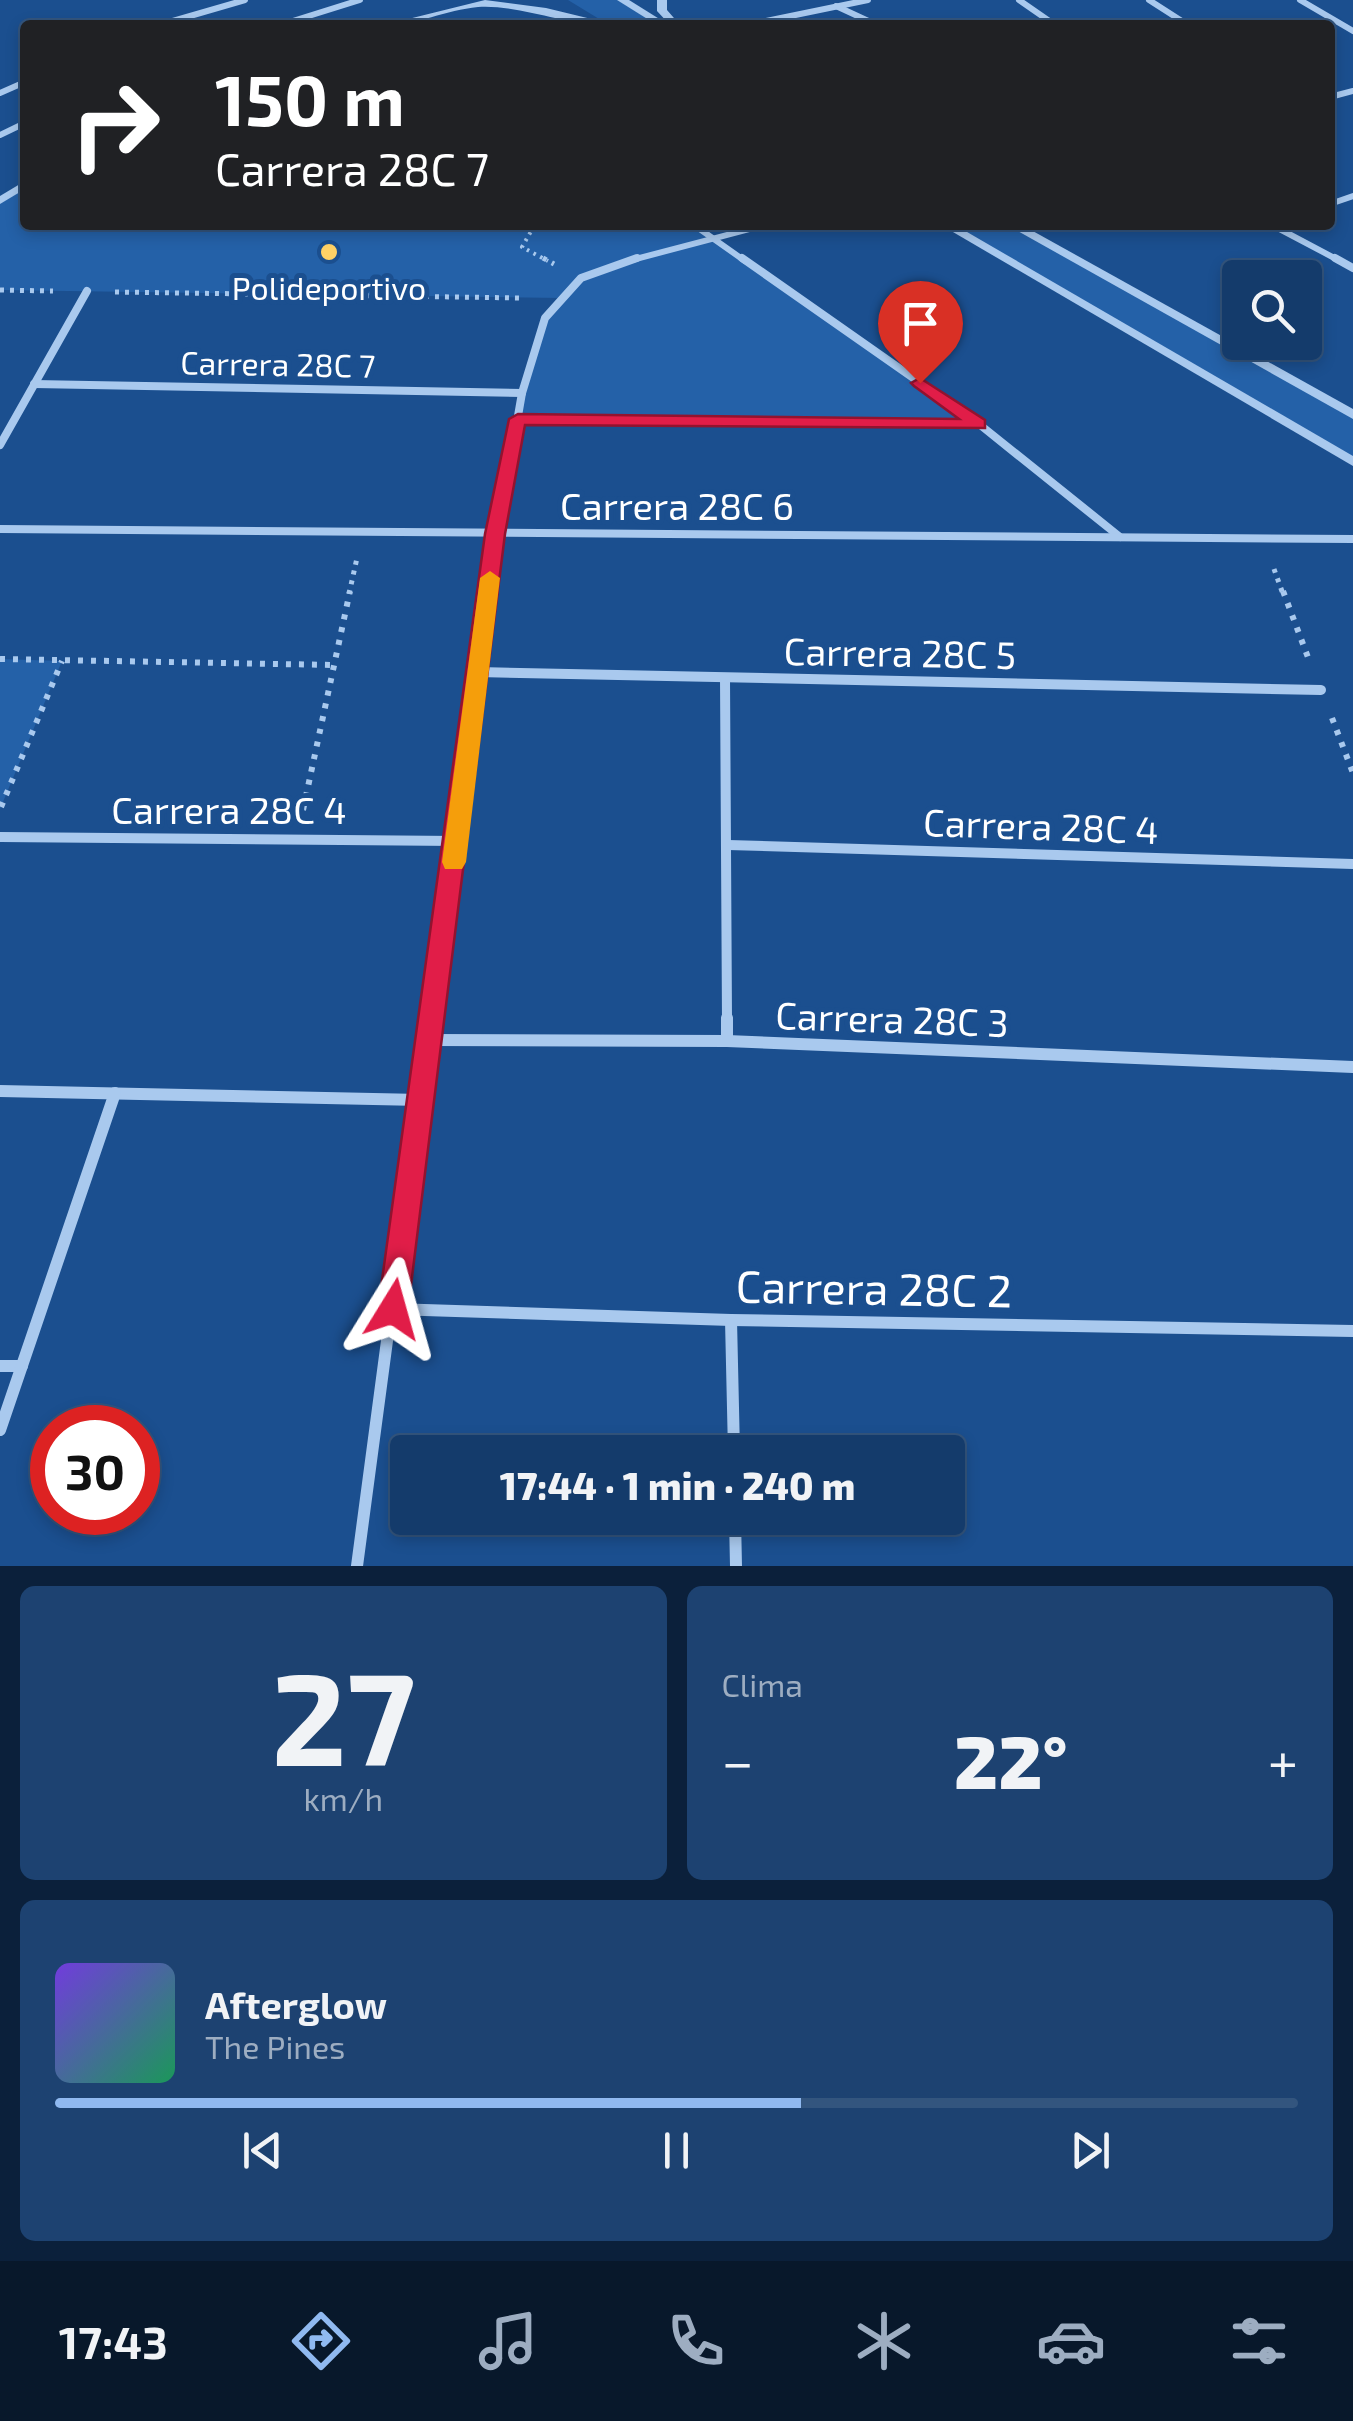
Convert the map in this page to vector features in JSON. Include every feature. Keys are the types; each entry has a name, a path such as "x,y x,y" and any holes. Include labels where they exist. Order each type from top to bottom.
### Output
{"street":[{"path":"176,20 245,0"},
{"path":"296,20 360,0"},
{"path":"411,20 504,0"},
{"path":"568,0 601,20"},
{"path":"622,0 656,20"},
{"path":"769,20 868,0"},
{"path":"1020,0 1048,20"},
{"path":"1149,0 1180,20"},
{"path":"1300,0 1334,20"},
{"path":"476,4 546,10 590,20"},
{"path":"835,5 866,20"},
{"path":"702,230 979,424 1121,538"},
{"path":"357,1566 457,841 495,534 522,393 545,318 582,278 604,267 743,230"},
{"path":"957,230 1353,462"},
{"path":"1022,230 1353,415"},
{"path":"1281,230 1353,268"},
{"path":"0,445 87,291"},
{"name":"Carrera 28C 7","path":"34,384 522,393"},
{"path":"518,419 979,424"},
{"name":"Carrera 28C 6","path":"0,529 1353,539"},
{"name":"Carrera 28C 5","path":"478,672 1322,690"},
{"path":"725,678 727,1041"},
{"name":"Carrera 28C 4","path":"0,837 457,841"},
{"name":"Carrera 28C 4","path":"728,845 1353,864"},
{"name":"Carrera 28C 3","path":"428,1040 727,1041 1353,1067"},
{"path":"0,1090 421,1100"},
{"path":"0,1430 115,1093"},
{"name":"Carrera 28C 2","path":"393,1309 1353,1332"},
{"path":"731,1320 734,1435"},
{"path":"0,1366 22,1366"},
{"path":"735,1535 736,1566"}],"path":[{"path":"532,230 522,247 582,278"},
{"path":"0,290 564,298"},
{"path":"296,840 363,533"},
{"path":"0,660 334,666"},
{"path":"0,809 62,660"}],"shaded area":[{"path":"568,0 622,0 656,20 601,20"},
{"path":"20,187 20,230 701,230 979,424 518,419 545,318 562,298 0,290 0,201"},
{"path":"957,230 1022,230 1222,342 1222,360 1255,360 1353,415 1353,462"},
{"path":"0,659 62,661 0,809"}],"slow traffic":[{"path":"454,862 490,578"}],"place":[{"name":"Polideportivo","path":"329,252"}],"route":[{"path":"393,1309 495,534 518,419 979,424 920,383"}]}
